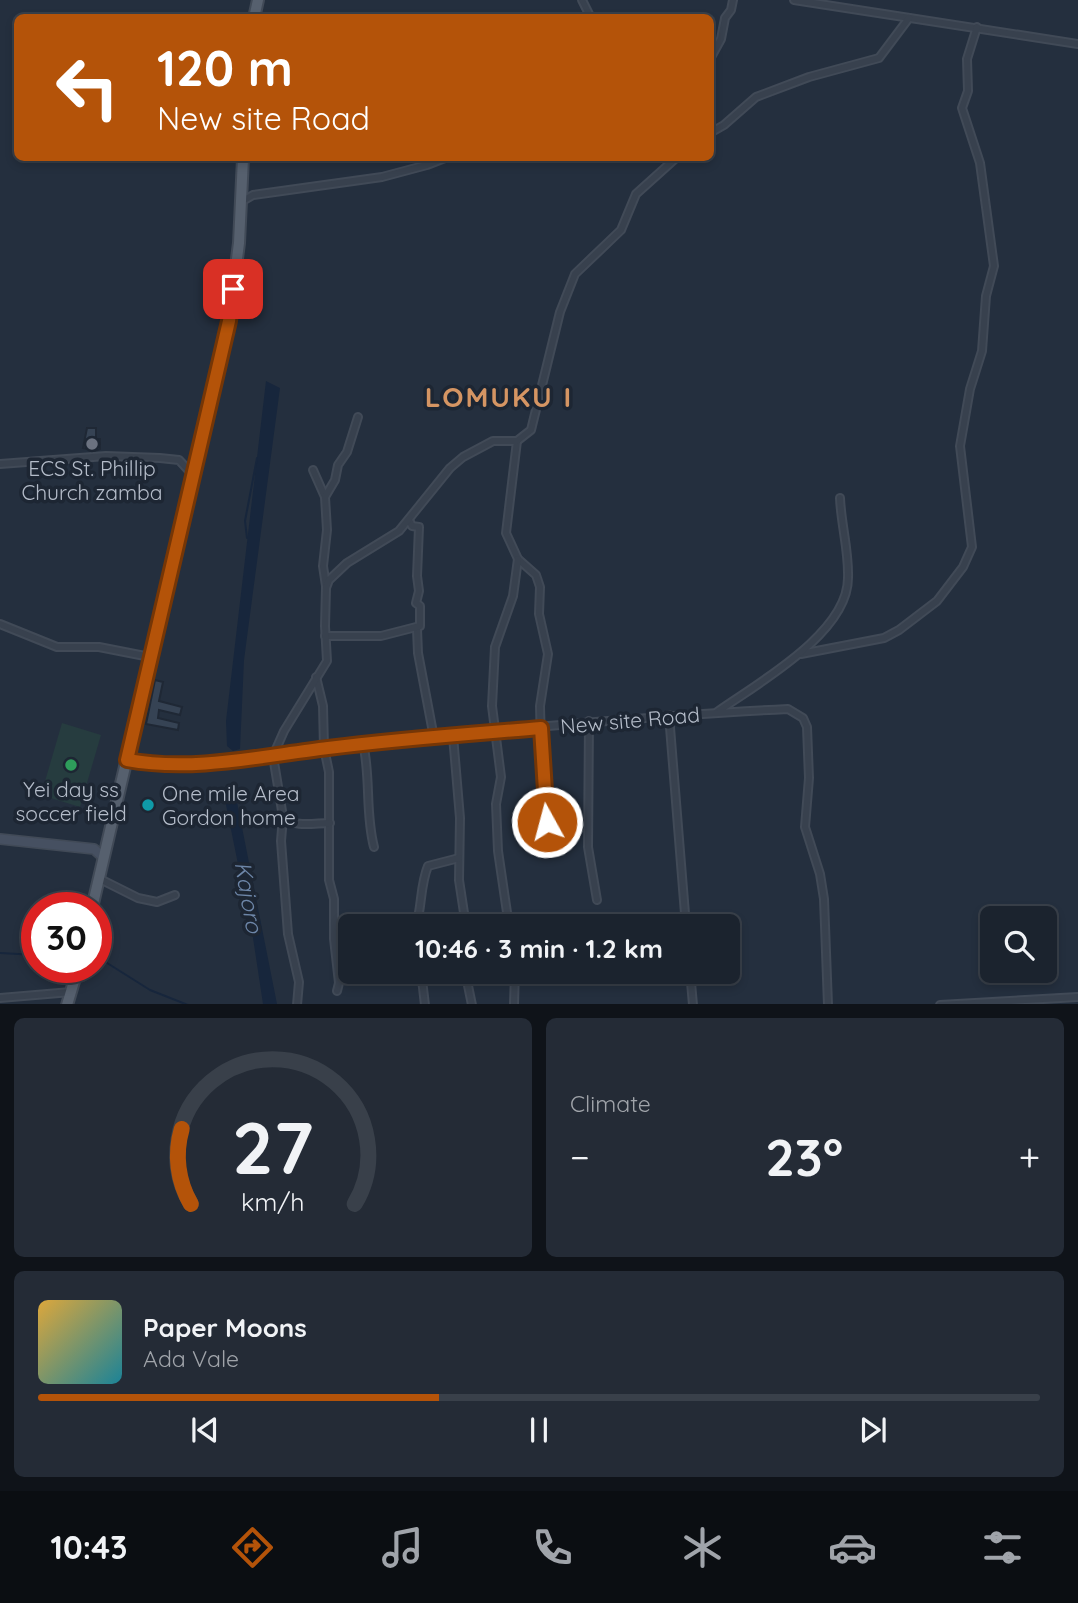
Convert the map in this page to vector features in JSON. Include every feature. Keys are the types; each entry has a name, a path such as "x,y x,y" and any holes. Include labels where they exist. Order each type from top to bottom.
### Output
{"main road":[{"path":"96,892 229,321 243,161"},
{"path":"67,1004 74,983"}],"street":[{"path":"714,52 721,39 725,18 732,10 733,0"},
{"path":"793,0 1078,44"},
{"path":"714,131 756,97 809,77 879,58 909,18"},
{"path":"801,653 884,638 898,630 937,601 963,566 972,547 960,446 970,389 982,351 986,296 995,266 980,163 962,108 968,92 967,59 977,27"},
{"path":"241,202 253,195 382,177 437,161"},
{"path":"326,588 335,572 386,540 409,520 450,468 463,457 493,441 517,441 527,434 533,425 536,400 546,377 560,312 575,274 621,230 636,194 673,161"},
{"path":"326,496 347,452 358,418"},
{"path":"517,441 514,480 505,523 509,542 518,559 536,575 540,587 539,614 548,654 541,694 547,822"},
{"path":"0,464 106,456 160,458 178,460 192,474"},
{"path":"297,1004 297,968 288,934 280,827 283,817 273,756 284,731 327,661 323,566 327,530 326,496 313,470"},
{"path":"716,713 801,653 843,604 849,580 840,498"},
{"path":"325,636 381,635 416,629 420,624 420,606 416,604 419,591 419,527 412,526 409,520"},
{"path":"507,914 498,851 496,804 501,777 492,706 495,648 513,596 518,559"},
{"path":"0,624 57,647 99,647 150,657"},
{"path":"416,629 434,738"},
{"path":"316,677 323,706 324,748 329,772 329,880 334,899 334,939 340,983 337,991"},
{"name":"New site Road","path":"127,760 155,765 273,756 363,743 541,728 589,720 788,709 803,718 807,727 809,778 806,827 820,874 824,899 828,1004"},
{"path":"669,715 685,914"},
{"path":"589,720 588,847 597,900"},
{"path":"453,736 460,818 459,880 464,914"},
{"path":"363,743 368,765 370,828 374,846"},
{"path":"283,817 289,822 300,824 330,823"},
{"path":"0,839 93,849 103,857"},
{"path":"421,914 424,878 428,866 459,858"},
{"path":"99,878 138,898 157,902 175,895"},
{"path":"423,984 425,1004"},
{"path":"468,984 472,1004"},
{"path":"514,1004 515,984"},
{"path":"691,984 693,1004"},
{"path":"0,998 71,992"},
{"path":"940,1004 1078,998"}],"green space":[{"name":"Yei day ss soccer field","path":"62,723 101,735 80,807 41,795"}],"water":[{"path":"266,381 280,388 244,660 240,749 233,751 227,746 226,721"},
{"name":"Kajoro","path":"229,789 235,792 277,1004 263,1004 253,938 224,795"}],"building":[{"name":"ECS St. Phillip Church zamba","path":"87,428 96,428 100,449 96,451 83,448"},
{"path":"155,680 163,682 159,701 182,707 180,715 159,710 158,718 179,723 178,730 146,724"}],"waterway":[{"path":"247,538 245,521 257,458"},
{"path":"0,953 21,954"},
{"path":"112,966 150,990 185,1004"}],"place":[{"name":"ECS St. Phillip Church zamba","path":"92,444"},
{"name":"Yei day ss soccer field","path":"71,765"},
{"name":"One mile Area Gordon home","path":"148,805"}],"district":[{"name":"LOMUKU I","path":"499,396"}],"route":[{"path":"233,289 229,321 127,760 155,765 238,761 363,743 541,728 542,783 547,822"}]}
